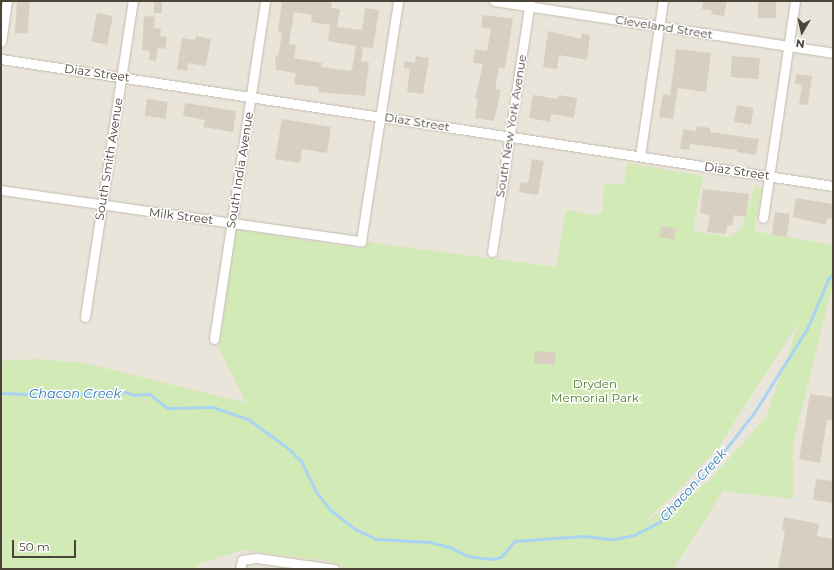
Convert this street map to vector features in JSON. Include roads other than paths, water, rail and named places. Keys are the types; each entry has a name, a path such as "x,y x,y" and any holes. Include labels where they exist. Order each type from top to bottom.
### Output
{"street":[{"path":"1,42 7,1"},
{"name":"South Smith Avenue","path":"84,318 133,1"},
{"name":"South India Avenue","path":"214,339 265,1"},
{"path":"381,116 398,1"},
{"name":"Cleveland Street","path":"494,1 530,4 833,53"},
{"path":"640,156 663,1"},
{"path":"763,218 795,1"},
{"name":"South New York Avenue","path":"492,252 530,4"},
{"name":"Diaz Street","path":"1,59 122,76 833,186"},
{"name":"Milk Street","path":"1,190 102,206 231,222 361,241 381,116"},
{"path":"241,565 257,558 334,569"}],"waterway":[{"name":"Chacon Creek","path":"1,393 55,395 122,391 134,395 150,394 167,408 213,407 248,419 288,448 302,462 316,491 331,510 355,529 376,539 430,542 452,548 468,556 490,559 501,557 515,541 583,536 614,539 634,535 660,522 676,501 711,468 754,413 807,329 829,278 833,274"}],"park label":[{"name":"Dryden Memorial Park","path":"595,391"}]}
